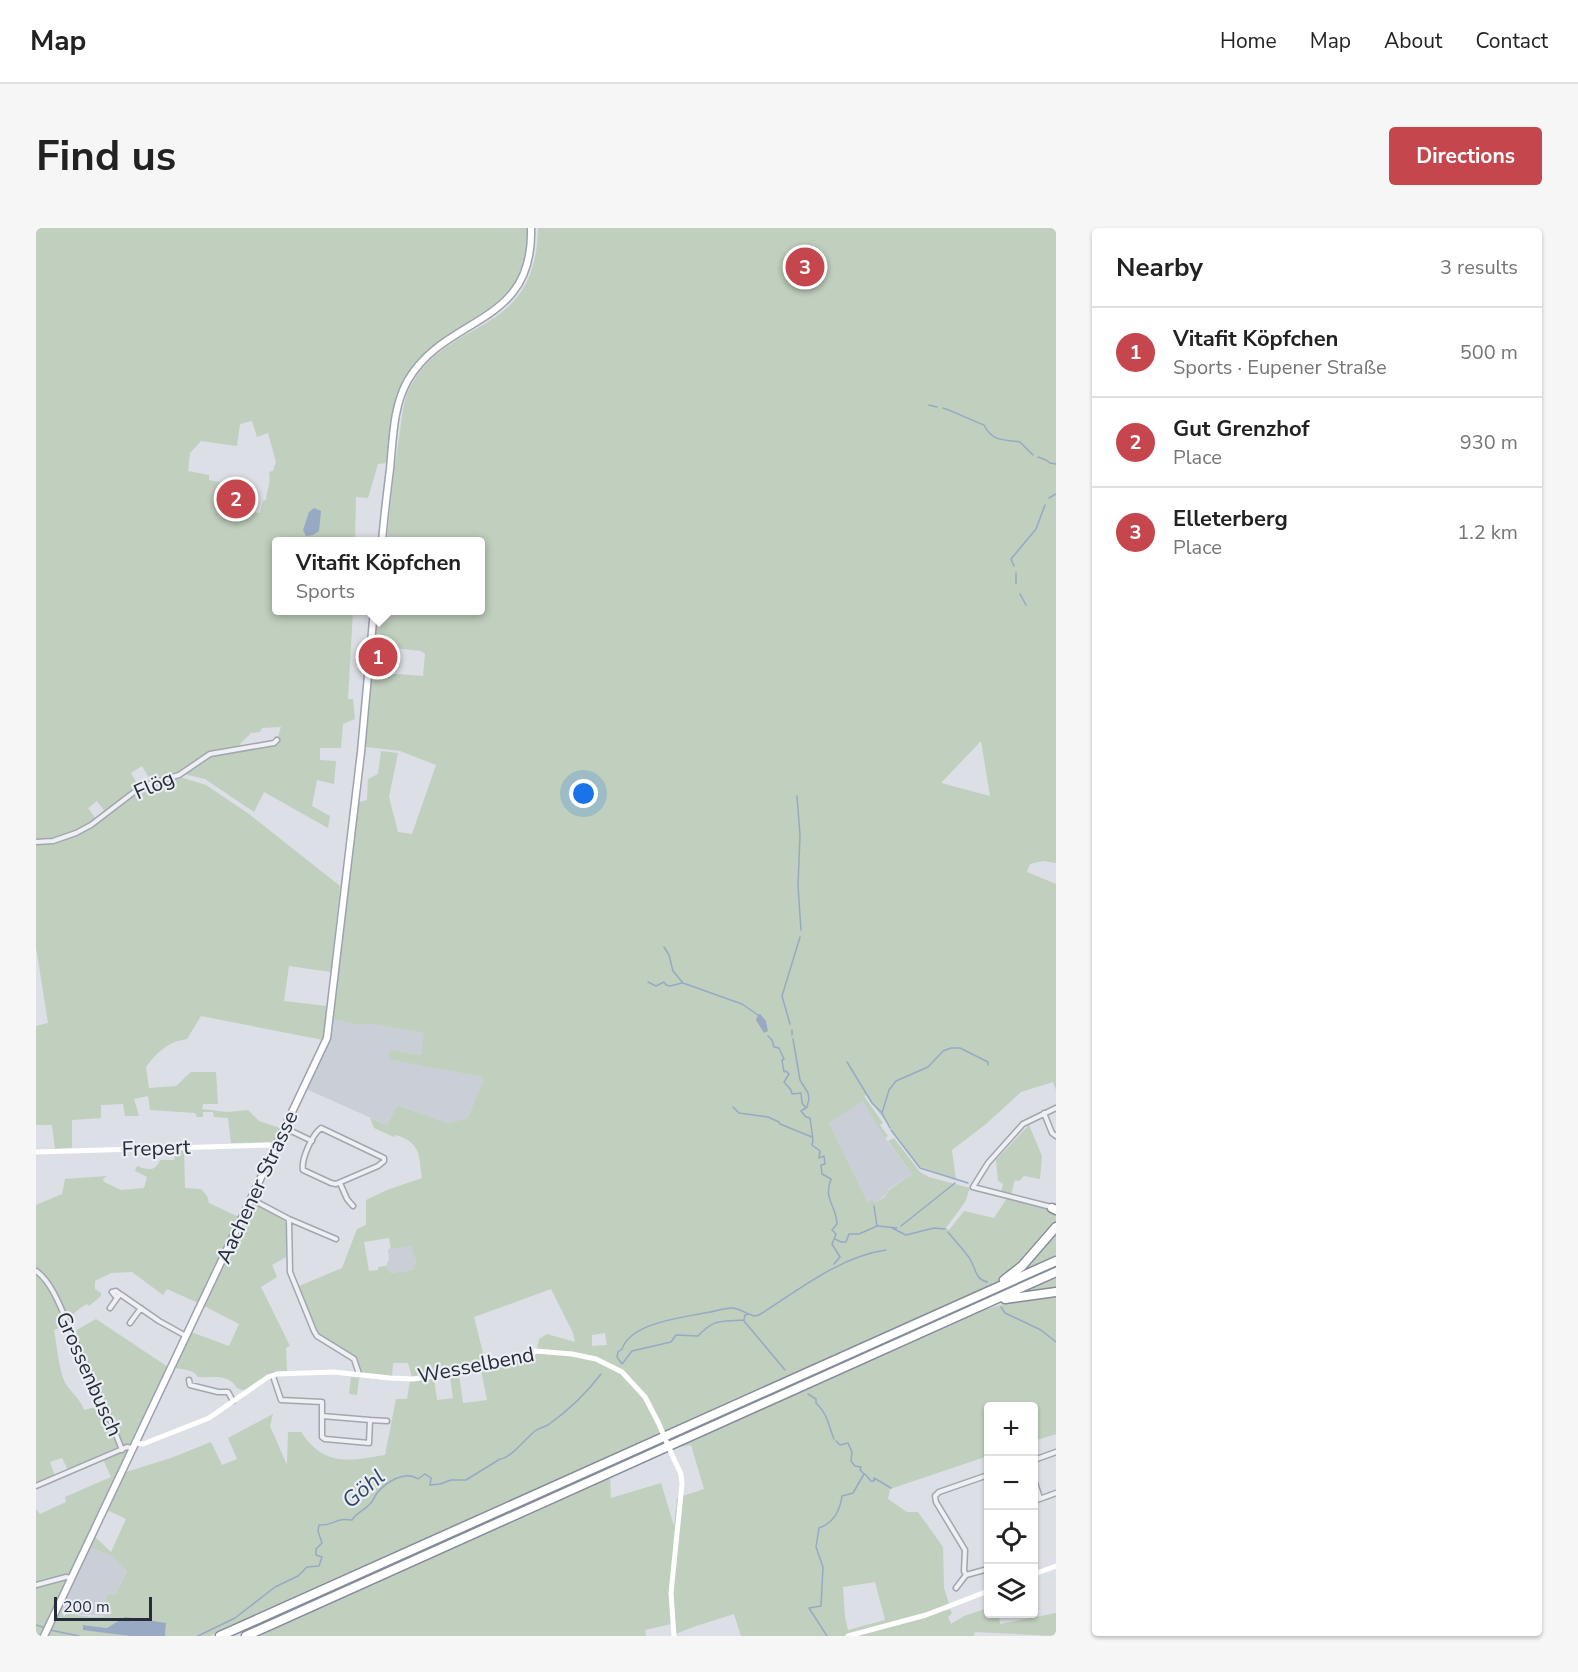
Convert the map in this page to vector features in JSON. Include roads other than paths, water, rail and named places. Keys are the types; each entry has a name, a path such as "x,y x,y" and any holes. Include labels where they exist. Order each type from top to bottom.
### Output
{"highway":[{"path":"992,1290 1022,1266 1056,1227"},
{"path":"220,1636 1056,1261"},
{"path":"248,1635 1056,1272"},
{"path":"985,1304 1016,1297 1056,1293"}],"main road":[{"path":"383,537 396,412 405,386 418,365 434,349 492,313 505,302 518,284 526,266 531,245 531,228"},
{"name":"Aachener Strasse","path":"46,1631 321,1052 328,1029 360,763 373,615"}],"street":[{"name":"Flög","path":"36,842 52,841 83,829 142,786 179,775 210,754 274,743 277,740"},
{"path":"1055,1209 974,1187 988,1163 1023,1124 1056,1108"},
{"path":"1044,1113 1052,1133 1056,1136"},
{"path":"285,1128 312,1141"},
{"path":"321,1128 384,1158 383,1163 378,1166 340,1183 331,1184 303,1170 302,1164 317,1130 321,1128"},
{"name":"Frepert","path":"36,1152 269,1144 275,1147"},
{"path":"340,1183 353,1206"},
{"path":"251,1199 289,1219 336,1239"},
{"path":"289,1219 290,1272 314,1332 351,1357 359,1374"},
{"name":"Grossenbusch","path":"36,1270 42,1275 56,1299 107,1411 122,1450"},
{"path":"110,1308 119,1296 186,1336"},
{"path":"130,1323 141,1308"},
{"name":"Wesselbend","path":"134,1446 210,1418 273,1375 294,1372 334,1372 413,1379 473,1370 536,1351 578,1355 606,1364 631,1380 645,1396 681,1474 682,1484 671,1593 674,1636"},
{"path":"273,1375 281,1400 322,1402 322,1437 331,1440 369,1443 370,1420"},
{"path":"189,1380 190,1385 218,1392 228,1392 234,1402"},
{"path":"322,1416 387,1421"},
{"path":"36,1486 134,1446"},
{"path":"1038,1459 1056,1452"},
{"path":"966,1575 964,1571 965,1550 936,1502 935,1496 939,1492 984,1476"},
{"path":"1038,1492 1040,1498 1054,1493 1056,1502"},
{"path":"1038,1573 1056,1566"},
{"path":"956,1588 966,1575 984,1570"},
{"path":"36,1585 66,1577 71,1578"},
{"path":"848,1636 926,1615 984,1593"}],"water":[{"path":"314,508 321,511 319,531 306,536 303,530 309,512"},
{"path":"760,1014 766,1021 768,1031 764,1033 756,1020"},
{"path":"125,1617 166,1623 165,1636 130,1636 83,1630 83,1625 107,1628"}],"waterway":[{"path":"929,405 937,407"},
{"path":"943,408 984,425 995,437 1020,442 1033,455"},
{"path":"1038,457 1056,464"},
{"path":"1049,498 1056,494"},
{"path":"1014,566 1011,559 1036,529 1045,505"},
{"path":"1016,573 1016,583"},
{"path":"1020,594 1026,605"},
{"path":"797,796 800,835 798,886 801,930"},
{"path":"790,1024 782,996 800,937"},
{"path":"664,947 669,955 673,971 683,983 742,1004 758,1015"},
{"path":"648,982 656,986 664,982 670,986 682,983"},
{"path":"792,1030 792,1035"},
{"name":"Göhl","path":"768,1036 774,1047 779,1048 784,1059 782,1060 784,1072 789,1074 784,1082 792,1094 801,1093 802,1103 806,1108 801,1111 810,1118 812,1145 820,1151 819,1158 824,1156 825,1164 821,1165 822,1174 831,1179 828,1192 837,1224 832,1230 836,1234 832,1244 840,1257 834,1264"},
{"path":"793,1039 800,1080 808,1093 807,1107"},
{"name":"Göhl","path":"890,1128 882,1113 889,1090 896,1081 928,1067 943,1051 951,1048 960,1048 988,1062 988,1065"},
{"name":"Göhl","path":"847,1062 872,1103 882,1113"},
{"name":"Göhl","path":"733,1107 739,1113 768,1117 812,1137"},
{"path":"891,1130 920,1168 968,1183"},
{"path":"901,1226 955,1183"},
{"name":"Göhl","path":"835,1239 846,1242 849,1234 859,1234 877,1226 874,1206"},
{"path":"878,1226 897,1228"},
{"name":"Göhl","path":"892,1228 906,1235 934,1228 945,1229"},
{"name":"Göhl","path":"948,1232 968,1256 978,1276 987,1282"},
{"name":"Göhl","path":"749,1314 729,1308 657,1323 635,1333 627,1340 617,1357 622,1364 632,1351 671,1342 676,1335 698,1336 714,1324 744,1320 745,1315 749,1314 759,1315 836,1267 853,1259 886,1250"},
{"name":"Göhl","path":"1001,1307 1005,1313 1041,1330 1056,1342"},
{"name":"Göhl","path":"744,1321 785,1370"},
{"name":"Göhl","path":"198,1636 235,1618 275,1587 298,1576 307,1567 319,1566 322,1557 316,1555 316,1549 322,1543 318,1531 319,1525 352,1520 370,1504 381,1489 396,1478 407,1476 418,1479 425,1474 431,1478 430,1485 451,1480 466,1480 509,1455 535,1431 556,1419 570,1408 601,1374"},
{"name":"Göhl","path":"808,1394 816,1399 834,1439"},
{"name":"Göhl","path":"827,1636 809,1608 821,1606 823,1567 816,1547 819,1528 832,1520 840,1507 842,1496 853,1493 864,1474 860,1470 861,1467 855,1466 851,1461 852,1452 848,1443 840,1445 836,1441"},
{"path":"865,1474 871,1481 874,1481 874,1478 891,1488"},
{"name":"Göhl","path":"36,1625 46,1628"},
{"name":"Göhl","path":"50,1630 79,1636"}],"place":[{"name":"Elleterberg","path":"805,267"},
{"name":"Gut Grenzhof","path":"236,499"},
{"name":"Vitafit Köpfchen","path":"378,657"}]}
